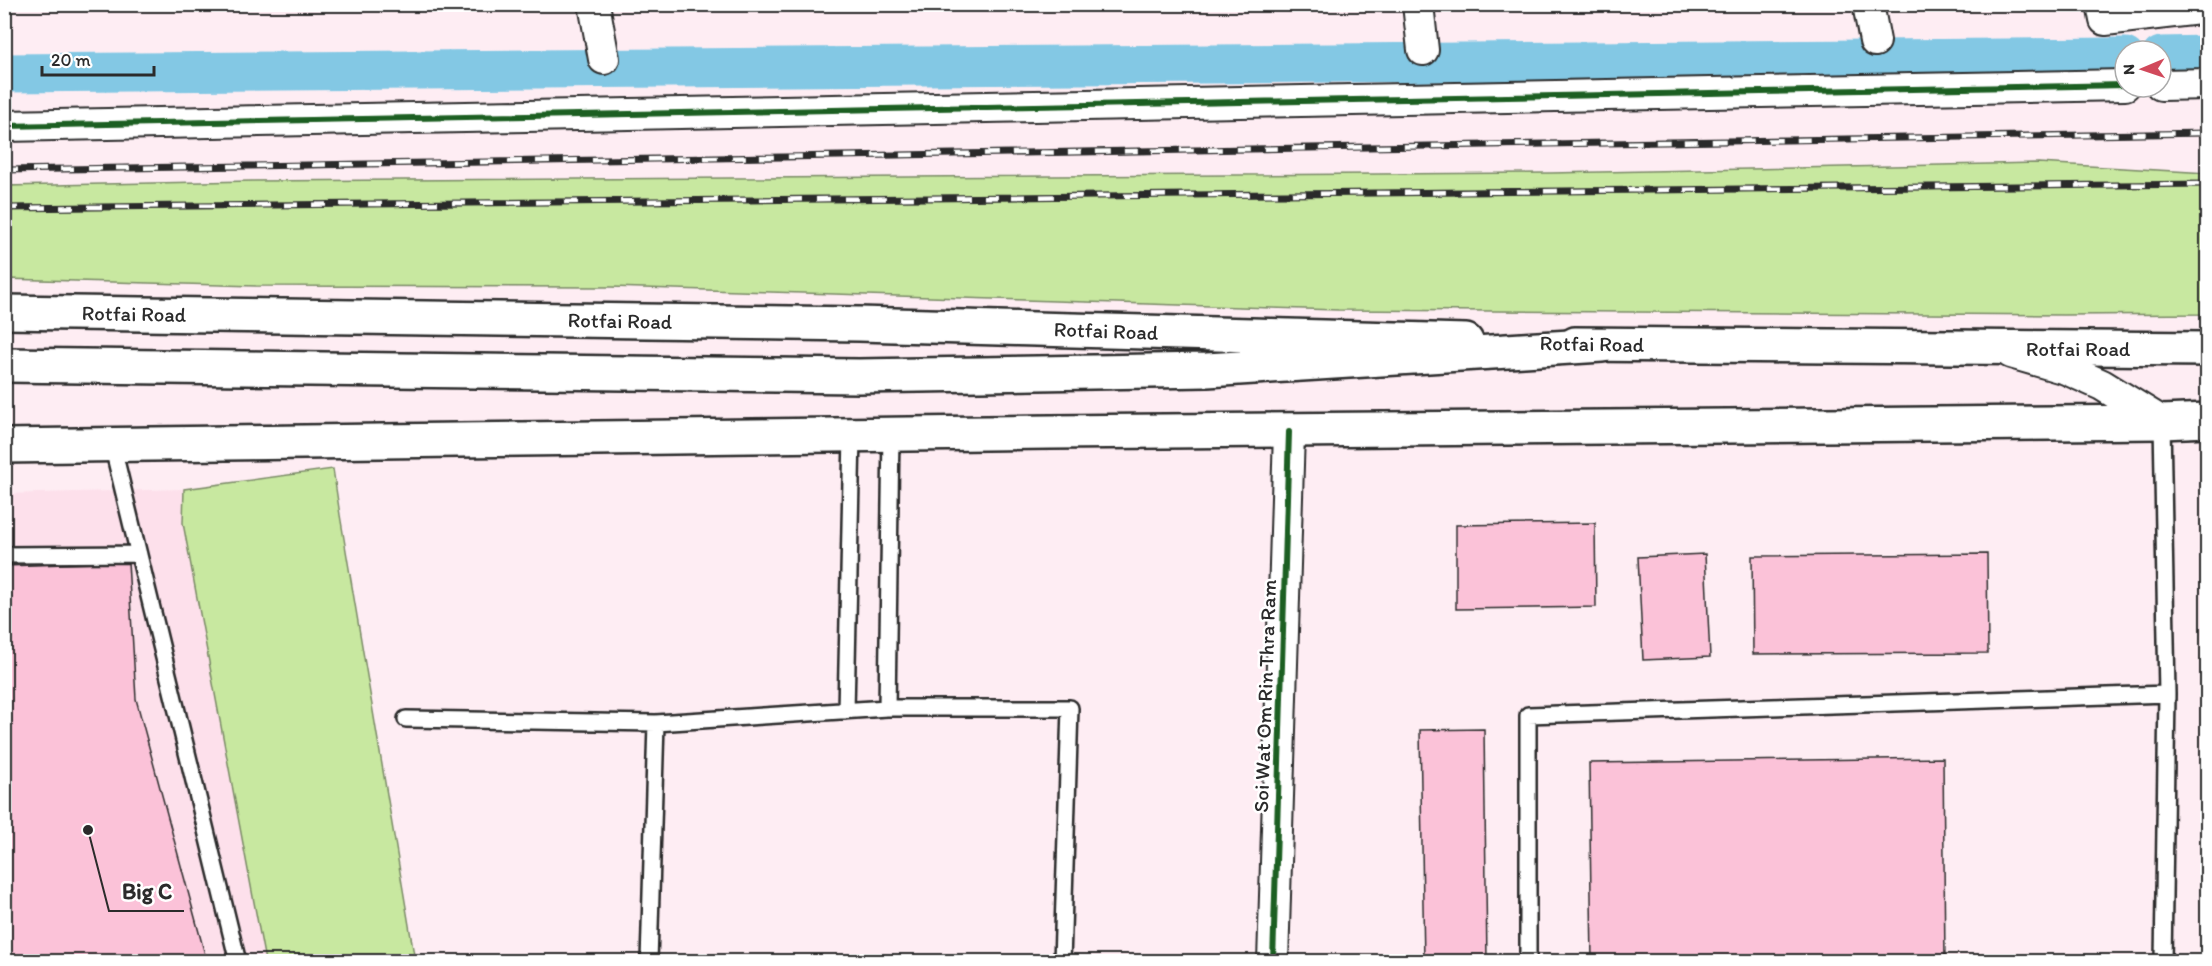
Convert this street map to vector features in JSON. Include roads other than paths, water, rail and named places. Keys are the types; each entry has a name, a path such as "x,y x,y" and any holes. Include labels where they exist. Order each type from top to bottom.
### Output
{"main road":[{"name":"Rotfai Road","path":"4,312 859,324 1602,345 2208,349"},
{"path":"4,365 859,376 1207,370 1602,345"},
{"path":"4,446 891,433 1289,432 2208,420"}],"street":[{"path":"594,4 604,59"},
{"path":"1418,4 1423,50"},
{"path":"1868,4 1875,41"},
{"path":"2102,4 2105,20 2208,8"},
{"path":"2173,85 2208,84"},
{"path":"4,126 2113,85"},
{"path":"1994,348 2066,369 2102,386 2162,422"},
{"name":"Soi Wat Om Rin Thra Ram","path":"1273,962 1289,432"}],"lane":[{"path":"2162,422 2167,694 2163,962"},
{"path":"887,708 891,433"},
{"path":"846,711 852,435"},
{"path":"112,444 238,962"},
{"path":"4,555 139,554"},
{"path":"1528,962 1528,715 2167,694"},
{"path":"406,718 656,723 887,708 1071,708 1062,962"},
{"path":"649,962 656,723"}],"waterway":[{"path":"2173,56 2208,55"},
{"path":"4,73 2113,57"}],"railway":[{"path":"4,170 2208,133"},
{"path":"4,208 2208,184"}],"place":[{"name":"Big C","path":"88,830"}]}
